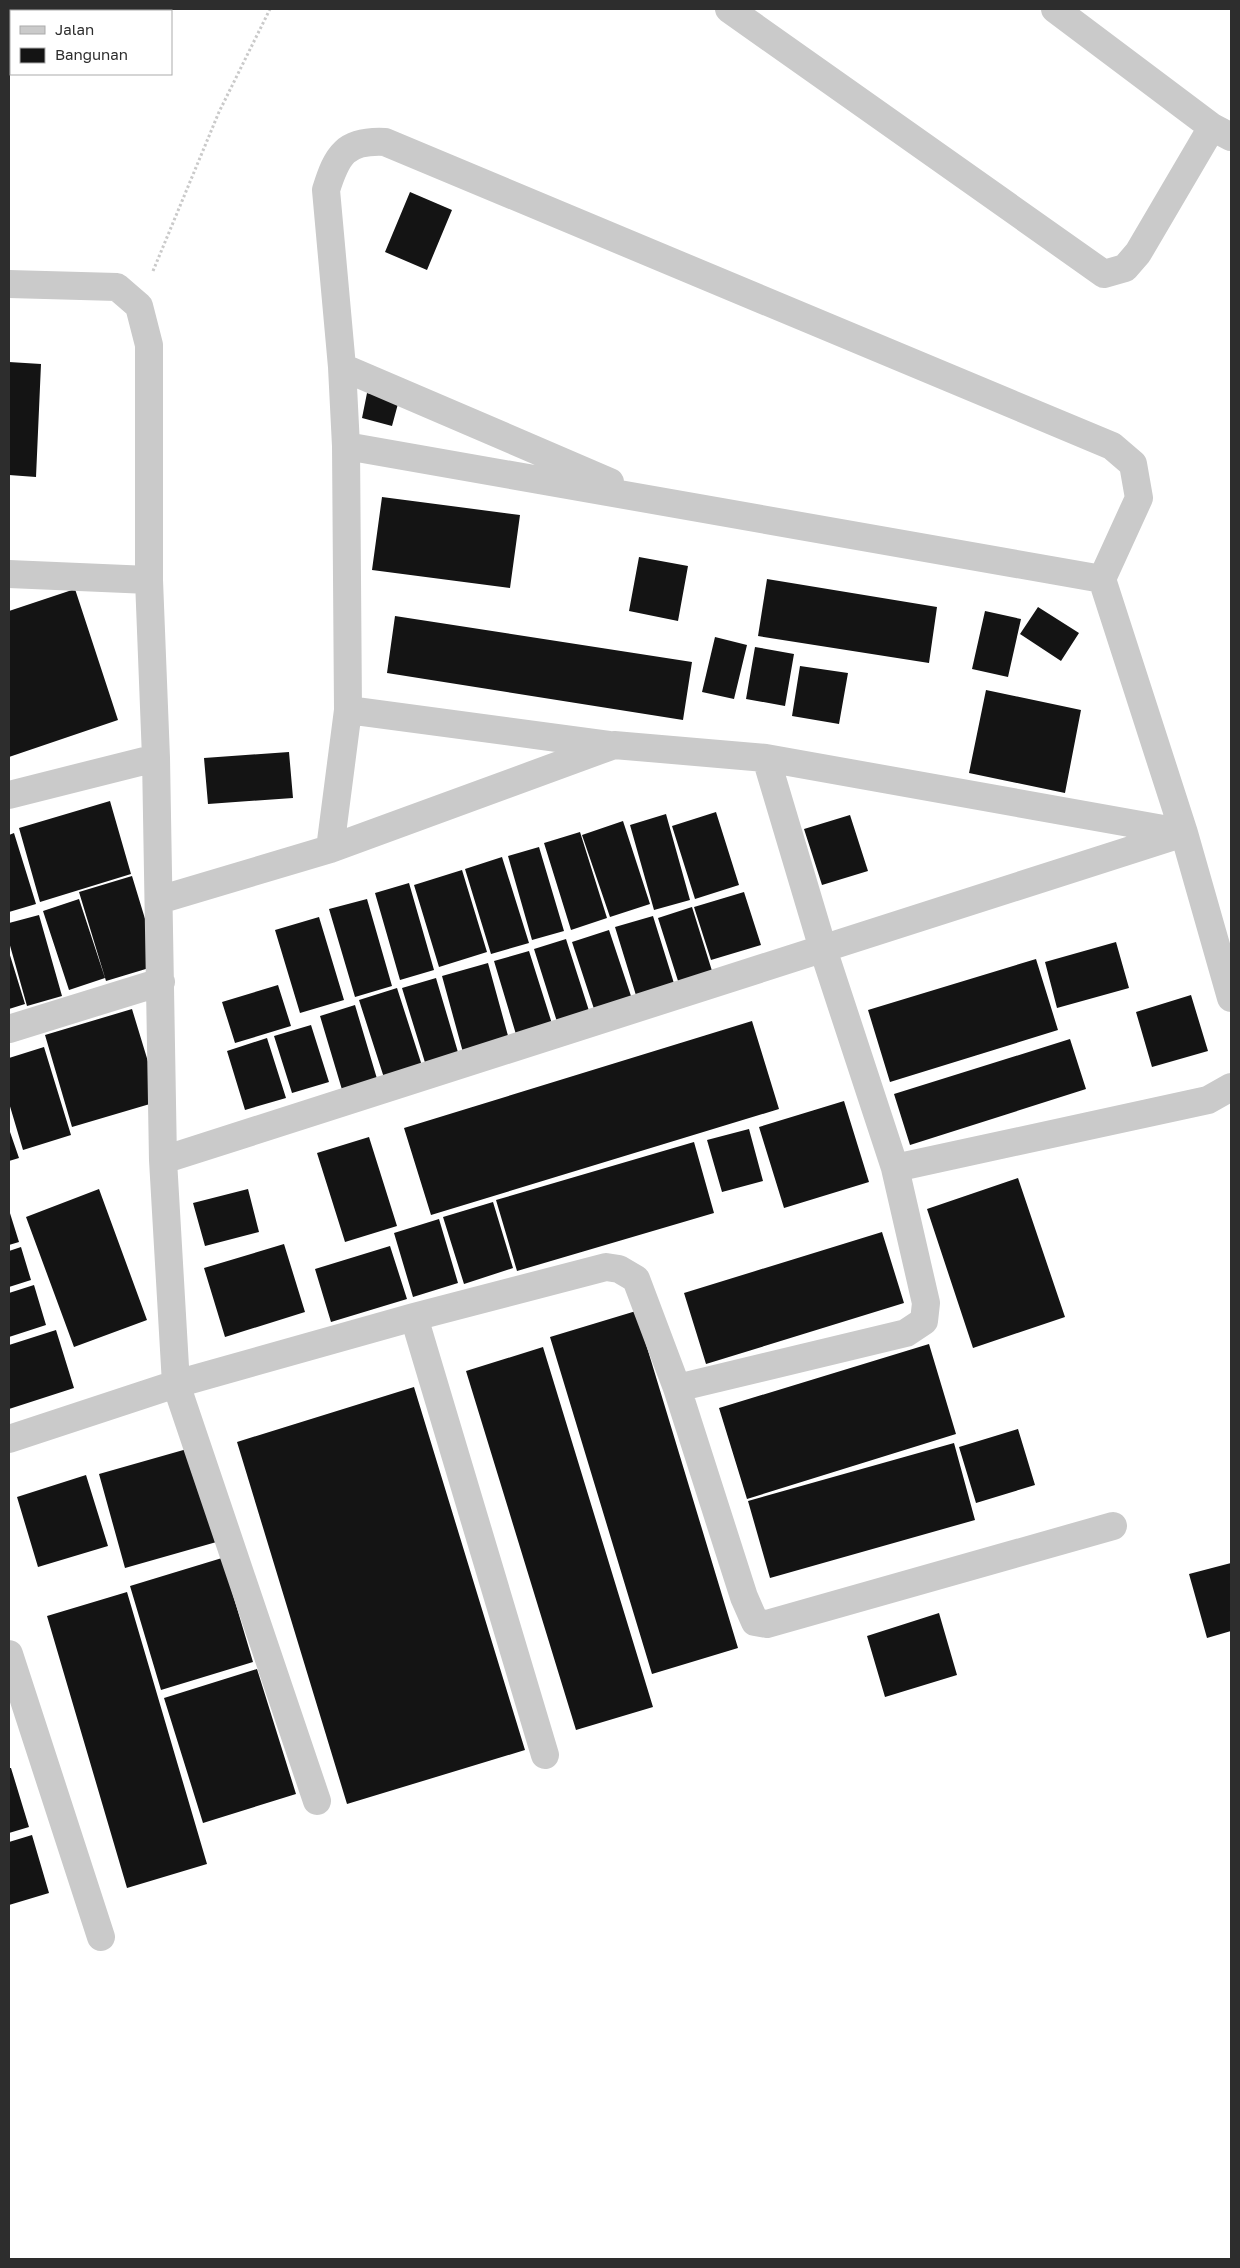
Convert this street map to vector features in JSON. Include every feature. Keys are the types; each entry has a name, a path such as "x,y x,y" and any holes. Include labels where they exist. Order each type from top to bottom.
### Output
{"street":[{"path":"729,9 1104,274 1125,268 1138,253 1222,132 1055,9"},
{"path":"330,850 348,710 346,446 342,367 326,190 334,164 346,149 367,141 385,142 1112,446 1133,464 1139,498 1102,579 1184,832 1231,998"},
{"path":"9,284 117,287 139,306 149,344 149,580 156,758 163,1160 176,1384 317,1802"},
{"path":"342,367 652,500"},
{"path":"346,446 1102,579"},
{"path":"9,574 149,580"},
{"path":"348,710 614,746 766,758 1184,832"},
{"path":"159,900 330,850 614,746"},
{"path":"9,795 156,758"},
{"path":"677,1388 906,1333 924,1321 926,1303 896,1168 823,949 766,758"},
{"path":"163,1160 1184,832"},
{"path":"9,1029 161,982"},
{"path":"896,1168 1208,1100 1231,1087"},
{"path":"9,1439 176,1384 414,1317 606,1267 619,1269 636,1279 677,1388 744,1597 755,1622 767,1624 1113,1526"},
{"path":"414,1317 545,1754"},
{"path":"9,1654 101,1937"}],"path":[{"path":"139,306 218,112 270,9"}],"building":[{"path":"410,192 452,210 427,270 385,252"},
{"path":"9,362 41,364 36,477 9,475"},
{"path":"367,393 399,400 392,426 362,418"},
{"path":"382,497 520,515 510,588 372,570"},
{"path":"639,557 688,566 678,621 629,611"},
{"path":"767,579 937,607 929,663 758,636"},
{"path":"75,589 118,720 9,757 9,611"},
{"path":"1038,607 1079,633 1061,661 1020,634"},
{"path":"985,611 1021,619 1008,677 972,669"},
{"path":"395,616 692,662 683,720 387,673"},
{"path":"715,637 747,645 734,699 702,692"},
{"path":"755,647 794,654 785,706 746,699"},
{"path":"800,666 848,673 839,724 792,716"},
{"path":"986,690 1081,710 1065,793 969,773"},
{"path":"289,752 293,798 208,804 204,758"},
{"path":"110,801 131,874 40,902 19,828"},
{"path":"716,812 739,885 695,899 672,826"},
{"path":"666,814 690,900 654,910 630,825"},
{"path":"850,815 868,871 822,885 804,829"},
{"path":"623,821 650,904 610,917 582,835"},
{"path":"580,832 607,918 571,930 544,843"},
{"path":"14,833 36,904 9,912 9,835"},
{"path":"539,847 564,931 532,940 508,856"},
{"path":"502,857 529,943 491,954 465,869"},
{"path":"462,870 487,952 439,967 414,885"},
{"path":"132,876 159,965 106,981 79,892"},
{"path":"409,883 434,970 400,980 375,893"},
{"path":"744,892 761,945 711,960 694,907"},
{"path":"79,899 105,978 69,990 43,911"},
{"path":"367,899 392,986 355,997 329,909"},
{"path":"692,907 713,974 679,984 658,918"},
{"path":"39,915 62,996 27,1006 9,942 9,923"},
{"path":"653,916 677,993 639,1005 615,927"},
{"path":"319,917 344,1000 300,1013 275,930"},
{"path":"609,930 633,1002 596,1015 572,942"},
{"path":"566,939 591,1017 559,1028 534,949"},
{"path":"1116,942 1129,988 1057,1008 1045,962"},
{"path":"529,951 554,1030 518,1041 494,961"},
{"path":"9,952 25,1004 9,1009"},
{"path":"1036,959 1058,1030 890,1082 868,1010"},
{"path":"488,963 510,1043 464,1056 442,976"},
{"path":"436,978 460,1059 427,1069 402,988"},
{"path":"278,985 291,1026 235,1043 222,1002"},
{"path":"397,988 425,1075 387,1087 359,1000"},
{"path":"1191,995 1208,1051 1152,1067 1136,1012"},
{"path":"355,1005 378,1082 343,1093 320,1016"},
{"path":"132,1009 160,1101 72,1127 45,1035"},
{"path":"752,1021 779,1109 431,1215 404,1128"},
{"path":"311,1025 329,1082 292,1093 274,1036"},
{"path":"267,1038 286,1098 245,1110 227,1051"},
{"path":"1070,1039 1086,1089 910,1145 894,1094"},
{"path":"44,1047 71,1135 23,1150 9,1103 9,1058"},
{"path":"844,1101 869,1182 784,1208 759,1127"},
{"path":"9,1129 19,1158 9,1161"},
{"path":"749,1129 763,1181 722,1192 707,1140"},
{"path":"369,1137 397,1226 345,1242 317,1153"},
{"path":"694,1142 714,1213 517,1271 496,1200"},
{"path":"1018,1178 1065,1317 973,1348 927,1209"},
{"path":"99,1189 147,1320 74,1347 26,1217"},
{"path":"248,1189 259,1232 205,1246 193,1203"},
{"path":"493,1202 513,1268 464,1284 443,1217"},
{"path":"9,1210 19,1242 9,1245"},
{"path":"439,1219 458,1283 413,1297 394,1233"},
{"path":"882,1232 904,1303 706,1364 684,1293"},
{"path":"284,1244 305,1312 225,1337 204,1268"},
{"path":"390,1246 407,1299 331,1322 315,1269"},
{"path":"21,1247 31,1280 9,1287 9,1251"},
{"path":"34,1285 46,1325 9,1337 9,1293"},
{"path":"636,1311 738,1648 652,1674 550,1337"},
{"path":"56,1330 74,1388 9,1409 9,1345"},
{"path":"929,1344 956,1434 747,1499 719,1408"},
{"path":"543,1347 653,1707 576,1730 466,1371"},
{"path":"414,1387 525,1750 347,1804 237,1442"},
{"path":"1018,1429 1035,1485 976,1503 959,1447"},
{"path":"954,1443 975,1520 770,1578 748,1501"},
{"path":"194,1447 220,1541 125,1568 99,1474"},
{"path":"86,1475 108,1546 38,1567 17,1497"},
{"path":"222,1558 253,1662 161,1690 130,1586"},
{"path":"1231,1563 1231,1631 1207,1638 1189,1574"},
{"path":"127,1592 207,1864 127,1888 47,1616"},
{"path":"939,1613 957,1675 885,1697 867,1636"},
{"path":"257,1669 296,1794 203,1823 164,1698"},
{"path":"9,1768 11,1768 29,1827 9,1833"},
{"path":"32,1835 49,1893 9,1905 9,1842"}]}
